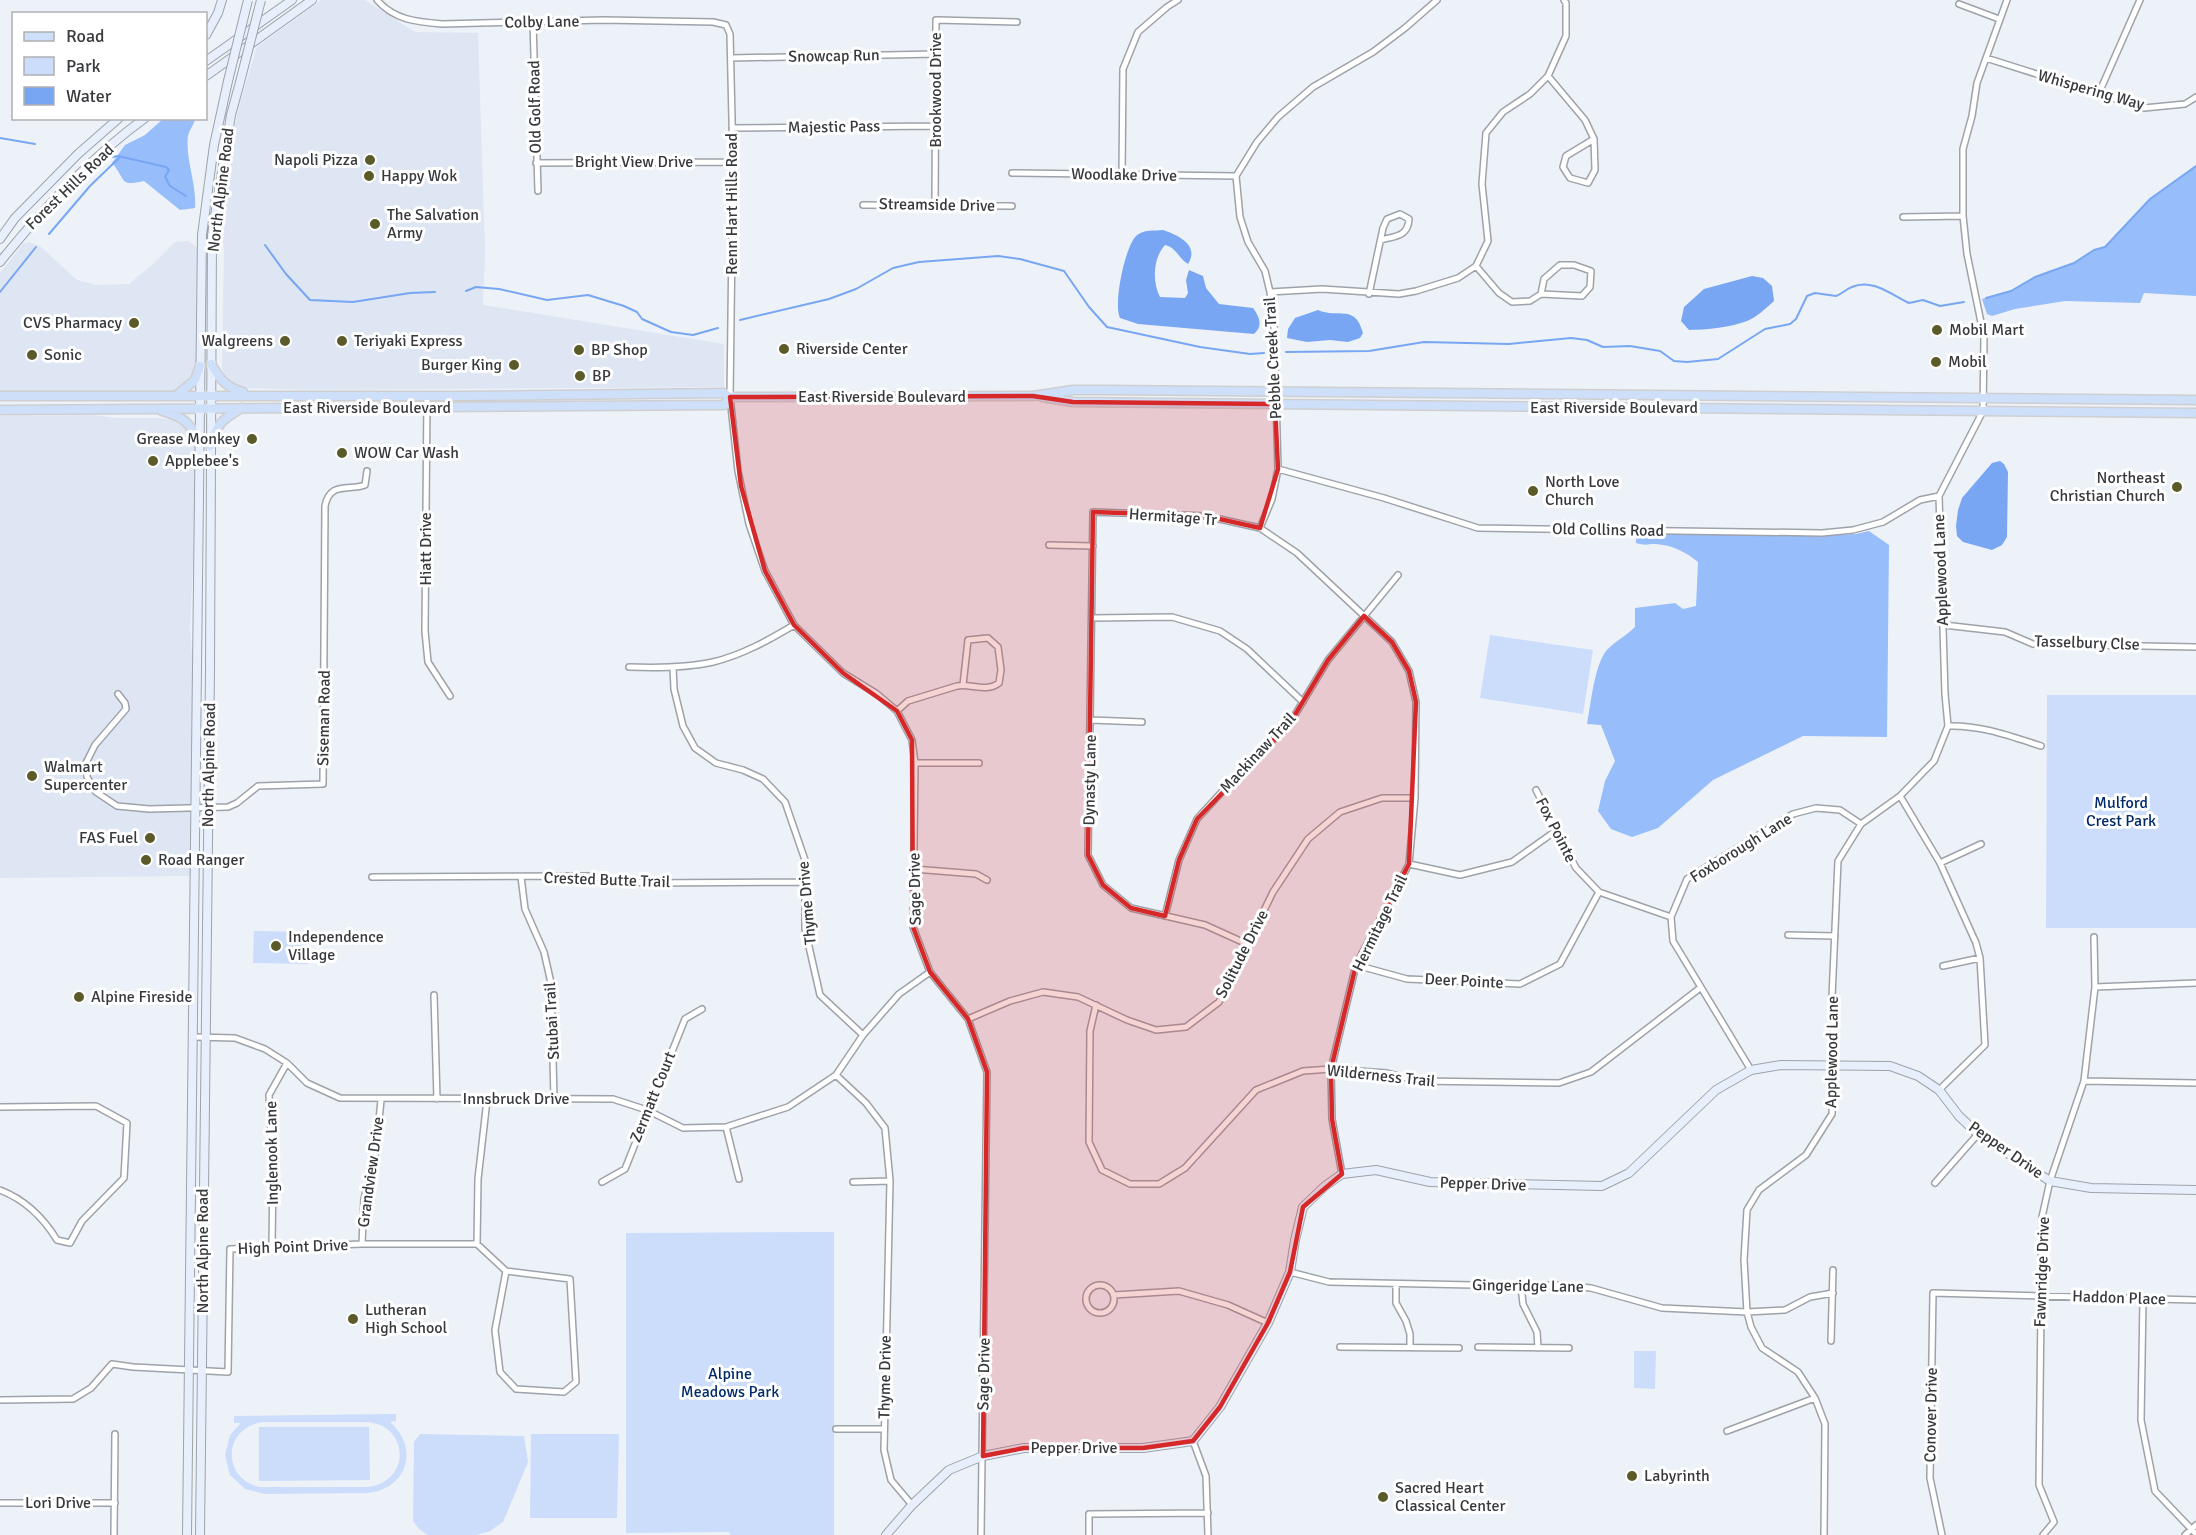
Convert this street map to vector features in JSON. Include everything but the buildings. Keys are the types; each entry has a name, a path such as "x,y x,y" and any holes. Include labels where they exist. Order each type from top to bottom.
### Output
{"main road":[{"path":"207,33 222,0"},
{"name":"North Alpine Road","path":"187,1535 202,235 214,145 248,0"},
{"name":"North Alpine Road","path":"200,1535 212,235 231,115 261,0"},
{"path":"207,60 292,0"},
{"path":"207,75 312,0"},
{"name":"Forest Hills Road","path":"0,239 15,218 78,154 117,120"},
{"name":"Forest Hills Road","path":"0,262 26,229 63,190 144,120"},
{"path":"211,364 222,382 230,389 258,395"},
{"path":"177,396 195,380 200,366"},
{"name":"East Riverside Boulevard","path":"0,396 723,393 730,397 1033,396 1073,390 2196,400"},
{"name":"East Riverside Boulevard","path":"1033,396 1074,402 1275,405 2196,413"},
{"path":"1762,396 1762,409"},
{"name":"East Riverside Boulevard","path":"0,410 724,405 730,397"},
{"path":"153,408 178,416 190,424 199,440"},
{"path":"210,446 222,419 242,408"},
{"path":"199,513 209,513"},
{"name":"Pepper Drive","path":"1342,1174 1376,1170 1430,1182 1602,1186 1629,1173 1716,1090 1751,1070 1782,1065 1890,1066 1918,1076 1939,1090 1959,1116 1978,1134 2050,1181 2091,1188 2196,1190"},
{"path":"1193,1441 1220,1407 1268,1323 1290,1272 1294,1240 1303,1207 1325,1186 1342,1174"},
{"name":"Pepper Drive","path":"886,1535 912,1505 949,1470 983,1456 1024,1448 1143,1448 1193,1441"}],"street":[{"name":"Colby Lane","path":"377,0 399,17 417,22 442,24 604,20 713,22"},
{"path":"1122,175 1123,69 1138,32 1178,0"},
{"path":"1236,176 1257,142 1278,117 1313,87 1373,52 1437,0"},
{"path":"1270,292 1322,289 1369,294 1399,294 1458,278 1476,266 1488,241 1482,184 1486,133 1503,112 1530,94 1548,76 1566,36 1566,3 1564,0"},
{"name":"Applewood Lane","path":"1824,1535 1825,1424 1815,1398 1798,1372 1762,1348 1751,1327 1747,1312 1744,1260 1747,1210 1759,1190 1806,1155 1832,1114 1834,1067 1832,997 1838,861 1861,824 1900,796 1934,761 1948,726 1938,528 1939,496 1983,411 1984,338 1967,254 1963,216 1963,149 1972,116 1977,82 2007,0"},
{"path":"2099,93 2140,0"},
{"path":"1959,4 1999,19"},
{"name":"Brookwood Drive","path":"935,205 936,20 1017,22"},
{"name":"Old Golf Road","path":"533,22 538,191"},
{"name":"Renn Hart Hills Road","path":"713,22 726,25 730,34 733,162 730,397"},
{"name":"Snowcap Run","path":"731,58 936,54"},
{"name":"Whispering Way","path":"1986,58 2144,108 2185,104 2196,98"},
{"path":"1548,76 1585,120 1594,139 1595,170 1588,183 1570,178 1563,166 1566,156 1594,139"},
{"name":"Majestic Pass","path":"732,128 936,126"},
{"name":"Bright View Drive","path":"536,163 733,162"},
{"name":"Woodlake Drive","path":"1012,173 1236,176"},
{"name":"Pebble Creek Trail","path":"1236,176 1240,218 1248,242 1265,271 1274,325 1278,469 1272,499 1260,528"},
{"name":"Streamside Drive","path":"863,205 1012,206"},
{"path":"1369,294 1381,240 1387,219 1400,214 1409,219 1408,228 1403,234 1381,240"},
{"path":"1903,217 1963,216"},
{"path":"1476,266 1499,293 1512,302 1530,301 1541,294 1582,296 1590,287 1591,271 1574,265 1560,265 1544,279 1541,294"},
{"name":"Hiatt Drive","path":"427,396 425,631 428,662 450,696"},
{"name":"Sage Drive","path":"730,397 738,471 749,524 765,571 794,625 843,673 877,694 897,711 912,740 915,763 913,927 930,972 968,1019 987,1072 981,1535"},
{"name":"Old Collins Road","path":"1278,469 1384,498 1478,528 1822,533 1853,530 1883,522 1920,500 1939,496"},
{"name":"Siseman Road","path":"118,694 125,703 126,710 95,745 86,763 87,777 96,792 117,806 149,809 234,805 258,786 323,784 326,506 330,494 339,488 365,485 367,471"},
{"name":"Hermitage Tr","path":"1093,512 1206,516 1260,528 1298,553 1364,616"},
{"name":"Dynasty Lane","path":"1093,512 1088,855 1103,885 1131,908 1205,925 1247,944"},
{"path":"1049,545 1093,546"},
{"name":"Mackinaw Trail","path":"1165,916 1179,860 1197,819 1290,723 1328,660 1398,575"},
{"name":"Hermitage Trail","path":"1342,1174 1332,1119 1331,1068 1356,965 1409,864 1415,798 1416,702 1409,671 1392,642 1364,616"},
{"path":"1092,618 1172,618 1220,631 1247,649 1303,702"},
{"path":"629,667 673,667 723,659 766,642 794,625"},
{"name":"Tasselbury Clse","path":"1944,625 2005,632 2033,644 2196,647"},
{"path":"897,711 908,701 963,685 984,688 994,687 999,683 1001,670 999,646 988,638 968,640 963,685"},
{"name":"Thyme Drive","path":"673,667 674,689 683,726 695,748 716,763 763,779 785,802 805,860 805,928 820,995 863,1035"},
{"path":"1091,720 1142,722"},
{"path":"1948,726 1964,725 1993,730 2041,746"},
{"path":"915,763 979,763"},
{"name":"Fox Pointe","path":"1536,790 1576,868 1599,892 1671,917"},
{"path":"1900,796 1940,863 1972,934 1980,958 1985,1045 1939,1090"},
{"name":"Solitude Drive","path":"968,1019 1010,1000 1043,992 1078,997 1127,1020 1156,1030 1186,1027 1219,1002 1273,892 1308,839 1340,812 1382,798 1415,798"},
{"name":"Foxborough Lane","path":"1671,917 1687,879 1793,814 1816,808 1840,810 1861,824"},
{"path":"1409,864 1460,875 1512,862 1557,830"},
{"path":"1940,863 1981,844"},
{"path":"914,869 976,874 987,880"},
{"name":"Crested Butte Trail","path":"372,877 588,876 644,883 805,882"},
{"name":"Stubai Trail","path":"521,877 525,909 544,952 551,983 554,1098"},
{"name":"Deer Pointe","path":"1356,965 1407,979 1520,984 1560,964 1599,892"},
{"path":"1671,917 1673,941 1751,1070"},
{"path":"1788,935 1835,936"},
{"name":"Fawnridge Drive","path":"2043,1535 2054,1522 2039,1485 2042,1217 2050,1181 2084,1081 2095,987 2094,937"},
{"path":"1943,966 1980,958"},
{"name":"Innsbruck Drive","path":"194,1037 235,1038 266,1049 287,1063 307,1083 340,1098 381,1100 613,1099 647,1110 683,1128 726,1127 788,1107 836,1075 863,1035 899,994 930,972"},
{"path":"2095,987 2196,983"},
{"name":"Wilderness Trail","path":"1096,1005 1090,1031 1089,1142 1102,1170 1130,1184 1159,1184 1185,1168 1256,1090 1303,1071 1331,1068 1387,1073 1418,1081 1559,1083 1591,1072 1700,988"},
{"path":"434,995 436,1099"},
{"name":"Zermatt Court","path":"602,1182 625,1169 685,1018 702,1009"},
{"name":"Inglenook Lane","path":"272,1246 273,1169 269,1095 287,1063"},
{"name":"Thyme Drive","path":"836,1075 866,1103 885,1128 890,1181 884,1450 888,1471 898,1489 912,1505"},
{"path":"2084,1081 2196,1083"},
{"name":"Grandview Drive","path":"362,1244 364,1199 376,1151 381,1100"},
{"path":"487,1100 478,1179 477,1244 506,1271 570,1279 576,1382 564,1392 516,1389 500,1372 495,1330 506,1271"},
{"path":"0,1107 96,1106 127,1123 124,1178 82,1221 70,1244 57,1240 45,1220 15,1196 0,1190"},
{"path":"726,1127 739,1179"},
{"path":"1935,1183 1978,1134"},
{"path":"853,1182 890,1181"},
{"name":"High Point Drive","path":"0,1400 73,1399 91,1388 112,1364 228,1372 230,1249 362,1244 477,1244"},
{"path":"1831,1341 1833,1270"},
{"name":"Gingeridge Lane","path":"1290,1272 1329,1282 1521,1286 1556,1284 1591,1288 1662,1308 1747,1312 1785,1310 1810,1297 1833,1293"},
{"path":"1396,1284 1396,1303 1406,1320 1410,1334 1410,1347"},
{"path":"1097,1285 1109,1288 1113,1295 1113,1304 1106,1311 1097,1312 1087,1302 1088,1294 1097,1285"},
{"path":"1521,1286 1523,1304 1537,1332 1538,1348"},
{"path":"1113,1295 1179,1292 1228,1305 1268,1323"},
{"name":"Haddon Place","path":"1933,1293 2196,1300"},
{"name":"Conover Drive","path":"1933,1293 1930,1479 1942,1535"},
{"path":"2143,1299 2141,1420 2155,1491 2193,1527 2196,1534"},
{"path":"1340,1347 1459,1348"},
{"path":"1478,1347 1569,1348"},
{"path":"1726,1431 1815,1398"},
{"path":"836,1429 884,1429"},
{"path":"114,1535 115,1434"},
{"path":"1193,1441 1206,1476 1208,1535"},
{"name":"Lori Drive","path":"0,1503 115,1503"},
{"path":"1089,1535 1089,1514 1208,1514"},
{"path":"2185,1535 2193,1527"}],"highlighted area":[{"path":"1033,396 1073,402 1275,404 1278,469 1260,528 1206,516 1093,512 1088,855 1103,885 1131,908 1165,916 1179,860 1197,819 1290,723 1328,660 1364,616 1392,642 1409,671 1416,702 1409,864 1356,965 1331,1069 1332,1119 1342,1174 1303,1207 1290,1272 1268,1323 1220,1407 1193,1441 1143,1448 1024,1448 983,1456 987,1072 968,1019 930,972 913,927 912,740 897,711 843,673 794,625 765,571 741,486 730,397"}],"shaded area":[{"path":"321,0 365,0 415,32 478,33 485,251 483,305 724,344 724,387 310,390 243,388 229,383 223,375 222,366 224,250 221,222 229,154 240,102 257,47"},
{"path":"162,120 195,120 188,144 195,208 180,210 144,181 130,183 124,181 112,163 125,145 145,135"},
{"path":"2196,166 2196,296 2144,293 2140,303 2065,301 2015,309 1992,316 1987,314 1982,299 2011,291 2035,277 2070,265 2094,250 2106,246 2150,199"},
{"path":"189,241 197,248 196,367 192,381 175,392 166,393 0,393 0,273 23,244 29,242 41,247 77,280 97,285 129,284 175,242"},
{"path":"92,415 180,421 190,430 195,443 195,516 190,629 193,670 191,876 0,878 0,416"},
{"path":"1869,531 1889,545 1887,737 1803,736 1713,780 1658,828 1632,837 1611,829 1598,811 1605,781 1615,761 1601,725 1587,724 1602,658 1606,651 1635,627 1635,608 1675,603 1683,609 1696,606 1698,562 1673,547 1636,543 1636,533 1809,536 1856,534"}],"green space":[{"path":"1490,635 1593,650 1583,714 1480,698"},
{"name":"Mulford Crest Park","path":"2047,695 2196,695 2196,928 2046,928"},
{"path":"254,931 309,932 308,964 253,963"},
{"name":"Alpine Meadows Park","path":"834,1232 834,1535 730,1535 729,1532 626,1533 626,1233"},
{"path":"1634,1351 1656,1351 1655,1389 1634,1388"},
{"path":"396,1414 396,1421 390,1422 399,1432 405,1444 407,1455 405,1466 400,1476 392,1484 368,1493 265,1494 245,1489 230,1475 225,1455 230,1435 241,1423 234,1423 234,1416","holes":["264,1422 367,1422 381,1425 398,1443 400,1454 398,1465 392,1475 382,1483 368,1487 259,1487 246,1482 233,1463 232,1452 241,1432"]},
{"path":"259,1427 369,1427 370,1480 259,1481"},
{"path":"420,1434 524,1436 528,1462 503,1522 490,1531 476,1535 428,1535 419,1529 413,1521 414,1442"},
{"path":"531,1434 619,1434 617,1518 530,1518"}],"water":[{"path":"1163,230 1186,242 1191,251 1191,257 1188,264 1169,246 1165,245 1161,250 1155,270 1157,291 1160,297 1185,298 1188,293 1186,280 1189,270 1203,276 1206,288 1219,304 1253,308 1260,322 1254,334 1138,324 1120,318 1119,289 1124,263 1132,242 1142,232"},
{"path":"1752,276 1763,278 1772,286 1774,301 1754,317 1734,325 1696,330 1689,330 1681,321 1684,307 1704,289"},
{"path":"1318,310 1351,315 1360,324 1363,333 1360,338 1348,342 1330,340 1307,342 1287,338 1288,329 1295,318"},
{"path":"2000,461 2008,472 2007,537 2002,545 1992,550 1963,542 1957,536 1956,526 1962,498 1992,463"}],"waterway":[{"path":"0,138 35,144"},
{"path":"113,157 118,156 166,167 169,170 165,177 170,186 186,196"},
{"path":"49,234 90,186 120,157"},
{"path":"1986,298 2011,291 2035,277 2074,263 2094,250 2105,247 2150,199 2196,166"},
{"path":"265,245 286,274 310,300 353,302 410,293 435,292"},
{"path":"0,292 36,247"},
{"path":"740,320 829,299 856,289 893,268 919,262 998,256 1020,259 1064,271 1089,307 1107,327 1200,347 1250,354 1264,353"},
{"path":"1286,352 1369,351 1424,342 1509,344 1571,338 1587,340 1603,347 1630,346 1660,351 1674,361 1687,362 1718,359 1765,329 1790,324 1796,319 1807,296 1815,293 1836,296 1852,287 1867,285 1882,289 1909,303 1923,300 1940,306 1964,302"},
{"path":"466,291 476,287 499,289 547,300 588,295 624,306 637,312 642,319 671,332 693,335 718,328"}],"place":[{"name":"Napoli Pizza","path":"370,160"},
{"name":"Happy Wok","path":"369,176"},
{"name":"The Salvation Army","path":"375,224"},
{"name":"CVS Pharmacy","path":"134,323"},
{"name":"Mobil Mart","path":"1937,330"},
{"name":"Walgreens","path":"285,341"},
{"name":"Teriyaki Express","path":"342,341"},
{"name":"Riverside Center","path":"784,349"},
{"name":"BP Shop","path":"579,350"},
{"name":"Sonic","path":"32,355"},
{"name":"Mobil","path":"1936,362"},
{"name":"Burger King","path":"514,365"},
{"name":"BP","path":"580,376"},
{"name":"Grease Monkey","path":"252,439"},
{"name":"WOW Car Wash","path":"342,453"},
{"name":"Applebee's","path":"153,461"},
{"name":"Northeast Christian Church","path":"2177,487"},
{"name":"North Love Church","path":"1533,491"},
{"name":"Walmart Supercenter","path":"32,776"},
{"name":"FAS Fuel","path":"150,838"},
{"name":"Road Ranger","path":"146,860"},
{"name":"Independence Village","path":"276,946"},
{"name":"Alpine Fireside","path":"79,997"},
{"name":"Lutheran High School","path":"353,1319"},
{"name":"Labyrinth","path":"1632,1476"},
{"name":"Sacred Heart Classical Center","path":"1383,1497"}]}
